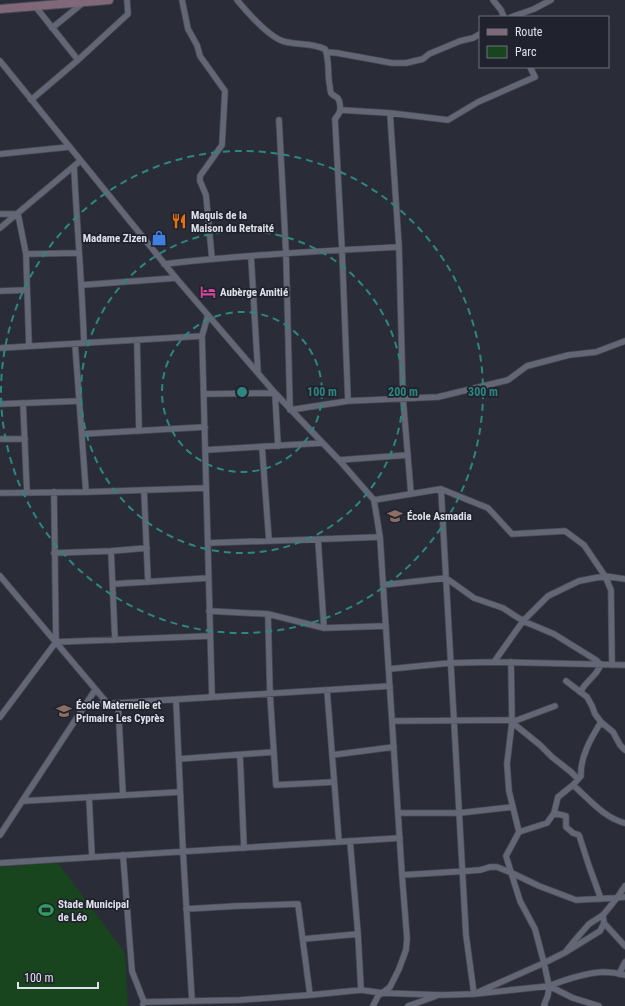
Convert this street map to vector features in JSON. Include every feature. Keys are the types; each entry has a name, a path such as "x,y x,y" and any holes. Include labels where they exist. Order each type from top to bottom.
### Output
{"street":[{"path":"0,9 60,2 108,0"},
{"path":"31,100 78,60 128,14 127,0"},
{"path":"182,0 188,28 197,45 200,56 225,90 222,145 200,176 200,181 206,195 212,259"},
{"path":"237,0 258,23 278,39 284,42 310,44 325,49 326,52 329,66 330,86 332,93 338,97 340,103 339,114 335,119 348,401"},
{"path":"493,0 504,16"},
{"path":"514,16 534,9 551,0"},
{"path":"52,28 84,2"},
{"path":"35,6 78,60"},
{"path":"326,52 406,63 423,59 429,54 479,34"},
{"path":"0,61 164,264 290,410 339,460 374,500 380,537 407,938 406,950 390,987 378,996 372,1006"},
{"path":"340,110 390,113 448,120 478,102 535,77 530,68"},
{"path":"390,113 400,247 403,398 411,494"},
{"path":"280,120 286,254 290,410"},
{"path":"0,154 69,147"},
{"path":"0,228 80,161"},
{"path":"74,167 82,285 84,343"},
{"path":"0,214 18,214"},
{"path":"18,214 26,254 29,346"},
{"path":"164,264 251,256 400,247"},
{"path":"26,254 79,253"},
{"path":"251,256 258,373"},
{"path":"82,285 176,278"},
{"path":"0,291 27,290"},
{"path":"208,315 202,336 212,697"},
{"path":"0,348 202,336"},
{"path":"137,340 139,431"},
{"path":"290,410 348,401 438,397 508,380 527,366 569,355 596,352 625,341"},
{"path":"75,344 86,492"},
{"path":"204,394 275,393"},
{"path":"275,393 278,446"},
{"path":"0,404 79,401"},
{"path":"23,403 27,493"},
{"path":"82,434 204,427"},
{"path":"0,439 25,439"},
{"path":"205,450 322,443"},
{"path":"262,447 269,541"},
{"path":"339,460 408,455"},
{"path":"0,493 206,488"},
{"path":"374,500 441,489 488,508 512,534 565,531 584,545 605,576 611,590 612,665"},
{"path":"441,489 466,935 474,994"},
{"path":"144,490 148,582"},
{"path":"0,717 56,642 54,492"},
{"path":"208,543 380,537"},
{"path":"318,539 324,628"},
{"path":"54,553 147,548"},
{"path":"111,551 115,640"},
{"path":"0,576 108,704"},
{"path":"494,662 523,621 548,596 579,581 605,576 625,579"},
{"path":"113,584 208,578"},
{"path":"383,585 446,578 474,598 503,608 523,621 554,634 596,660 601,665"},
{"path":"209,611 268,614 324,628 386,626"},
{"path":"268,614 270,694 276,784 334,782"},
{"path":"56,642 210,636"},
{"path":"389,669 450,663 494,662 624,666"},
{"path":"511,662 512,722 507,764 509,791 519,832"},
{"path":"580,692 601,665"},
{"path":"566,681 587,697 595,714 601,722 613,732 620,745 625,750"},
{"path":"86,705 390,686"},
{"path":"0,835 95,690"},
{"path":"327,690 339,842"},
{"path":"176,700 192,1001"},
{"path":"118,703 123,795"},
{"path":"512,722 555,706"},
{"path":"392,722 509,720 578,779"},
{"path":"544,1006 548,995 549,986 544,963 535,928 520,901 506,856 519,832 547,823 554,813 558,797 573,785 581,776 580,768 592,736 601,722"},
{"path":"332,755 394,747"},
{"path":"179,759 274,752"},
{"path":"240,754 244,848"},
{"path":"573,785 603,812 612,818 625,823"},
{"path":"23,801 180,792"},
{"path":"89,798 92,857"},
{"path":"398,813 459,813 512,807"},
{"path":"554,813 566,816 566,827 573,833 579,835 588,866 601,899"},
{"path":"0,863 400,838"},
{"path":"350,841 361,990"},
{"path":"123,855 132,971 143,1004 192,1001 240,1003 361,990 383,993 440,995 474,994 549,986 579,975 604,972 622,974 625,962"},
{"path":"402,875 480,870 490,867 497,867 539,886 576,900 622,898"},
{"path":"566,952 589,924 603,915 622,898 625,886"},
{"path":"186,910 237,906 298,904 310,995"},
{"path":"474,994 566,952 600,931 604,923 603,915"},
{"path":"604,923 625,946"},
{"path":"303,939 358,934"},
{"path":"549,986 573,998 599,1006"},
{"path":"408,1006 440,995"}],"green space":[{"name":"Stade Municipal de Léo","path":"58,863 125,953 128,1006 0,1006 0,867"}],"place":[{"name":"Maquis de la Maison du Retraité","path":"179,221"},
{"name":"Madame Zizen","path":"159,238"},
{"name":"Aubèrge Amitié","path":"208,292"},
{"name":"École Asmadia","path":"395,516"},
{"name":"École Maternelle et Primaire Les Cyprès","path":"64,711"},
{"name":"Stade Municipal de Léo","path":"46,910"}]}
